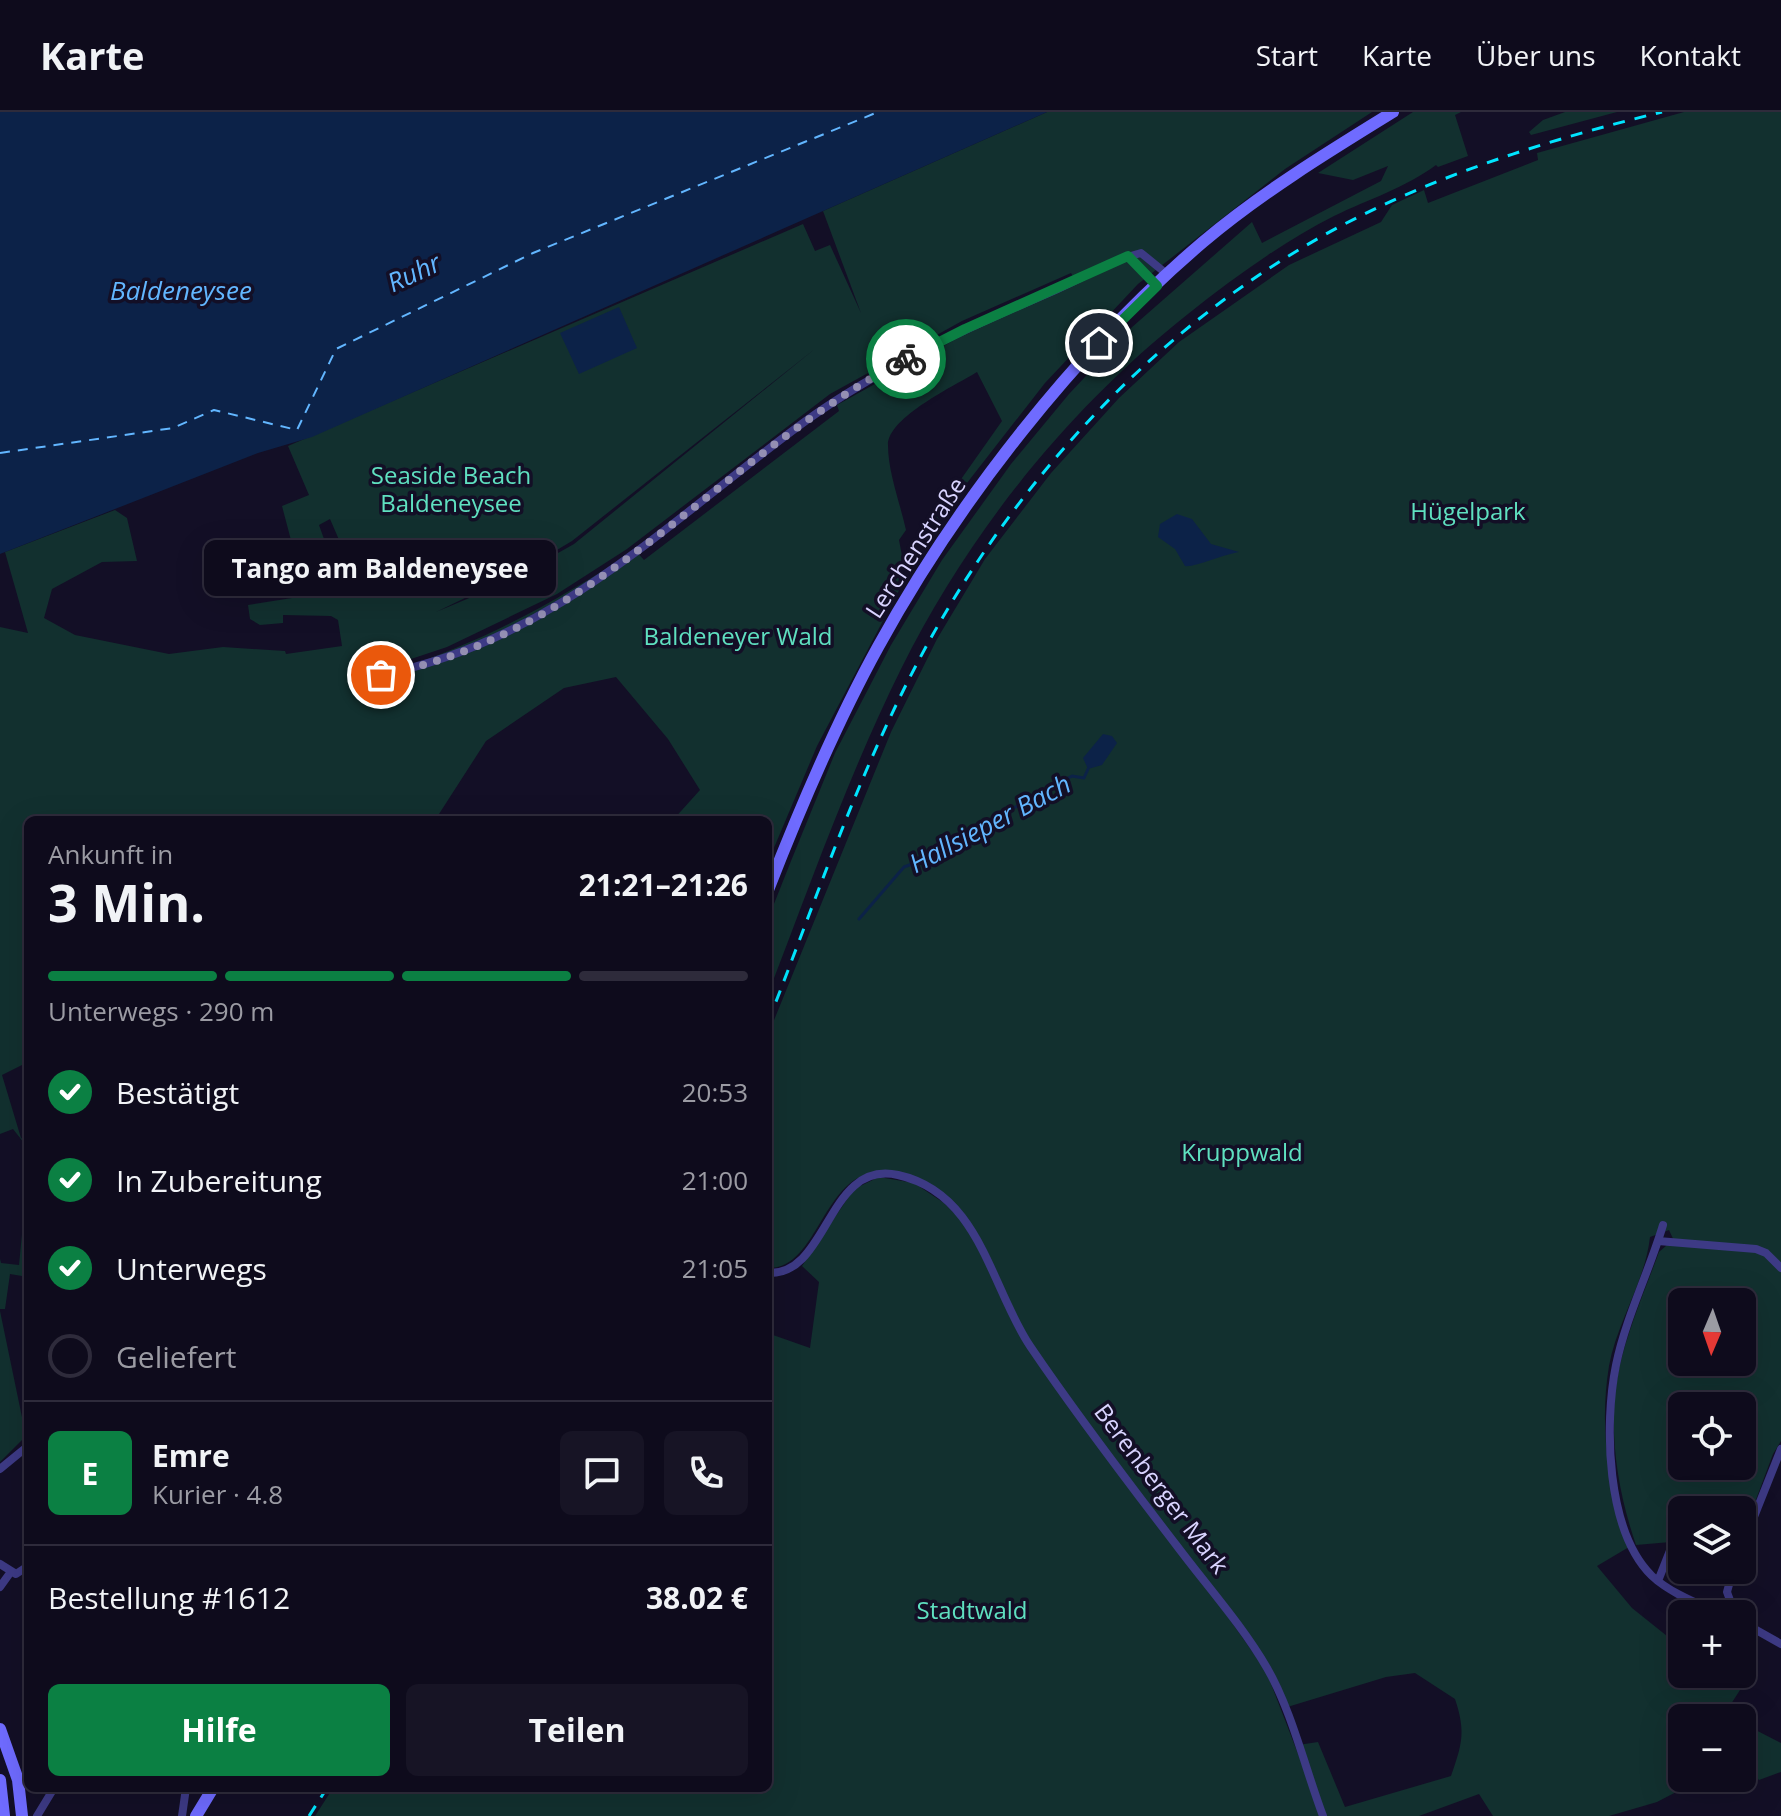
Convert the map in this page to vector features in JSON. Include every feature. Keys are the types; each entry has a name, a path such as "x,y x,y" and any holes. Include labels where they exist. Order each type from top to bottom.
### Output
{"main road":[{"name":"Lerchenstraße","path":"772,881 843,716 878,646 919,579 1003,458 1058,390 1204,241 1318,158 1393,112"},
{"path":"0,1729 18,1780 22,1816"},
{"path":"0,1780 4,1816"},
{"path":"196,1816 211,1792"}],"street":[{"path":"381,675 456,655 560,604 638,553 806,421 884,370 965,329 1128,256 1141,253 1168,275"},
{"path":"1128,256 1157,286"},
{"name":"Berenberger Mark","path":"772,1272 784,1271 801,1261 851,1188 869,1176 899,1175 917,1181 944,1199 970,1224 1028,1343 1268,1670 1323,1816"},
{"path":"1663,1225 1620,1348 1611,1407 1614,1481 1631,1547 1658,1581 1694,1600"},
{"path":"1658,1241 1756,1249 1766,1253 1781,1268"},
{"path":"0,1469 24,1449"},
{"path":"1756,1514 1779,1461 1781,1449"},
{"path":"1658,1581 1668,1556"},
{"path":"0,1564 10,1573 20,1573 24,1570"},
{"path":"0,1587 10,1573"},
{"path":"1756,1630 1781,1644"},
{"path":"37,1816 52,1792"},
{"path":"182,1816 185,1792"}],"green space":[{"path":"1047,112 1372,112 1285,169 1138,284 1045,383 960,492 914,560 914,546 1002,421 977,372 925,403 899,424 891,434 888,445 892,477 906,530 899,540 906,577 817,746 772,853 772,816 677,816 700,790 668,739 616,677 564,688 486,741 435,816 24,816 24,1064 2,1075 24,1143 13,1129 0,1134 0,627 28,633 5,552 115,510 127,518 137,561 102,562 52,589 44,618 75,635 169,654 223,647 285,651 286,654 342,646 338,620 331,616 283,615 283,623 260,625 250,619 248,605 292,598 302,582 282,506 309,495 288,446 803,224 815,251 830,245 861,313 823,211","holes":["1071,273 1077,283 967,333 837,405 839,411 644,560 635,550 549,603 490,633 396,670 393,665 447,647 557,594 627,549 830,394 962,321","816,348 574,544 505,583 436,612 525,569 572,541","330,519 363,595 357,598 348,579 338,583 320,542 324,539 319,525"]},
{"path":"1413,112 1461,112 1455,115 1468,156 1438,167 1436,165 1399,187 1334,216 1259,261 1144,351 1103,390 1025,475 958,569 901,669 864,749 772,984 772,909 835,753 891,645 942,560 1011,464 1069,394 1131,328 1252,222 1262,243 1381,181 1388,166 1353,180 1318,173"},
{"path":"1565,112 1617,112 1531,135 1529,132 1543,120"},
{"path":"1684,112 1781,112 1781,1441 1756,1500 1756,1496 1668,1496 1668,1542 1636,1545 1616,1458 1616,1391 1627,1339 1659,1252 1667,1245 1676,1245 1669,1230 1650,1237 1643,1270 1613,1350 1606,1389 1607,1458 1629,1547 1597,1566 1632,1608 1668,1637 1668,1688 1740,1690 1731,1704 1668,1704 1668,1792 1676,1792 1657,1802 1609,1816 1493,1816 1479,1794 1419,1816 1324,1816 1298,1745 1318,1742 1345,1807 1451,1776 1461,1738 1461,1720 1455,1699 1415,1673 1386,1677 1284,1708 1270,1669 1156,1515 1266,1671 1322,1816 315,1816 330,1792 772,1792 772,1336 810,1348 819,1282 802,1266 854,1189 879,1177 914,1183 944,1203 967,1226 1026,1346 1083,1418 1030,1342 977,1234 960,1211 939,1191 914,1178 883,1172 863,1176 847,1186 799,1253 785,1264 772,1267 772,1025 891,732 937,639 985,559 1051,473 1119,398 1179,342 1289,265 1381,222 1392,205 1424,190 1428,203 1538,160 1537,153"},
{"path":"24,1213 24,1276 10,1274 5,1309 0,1309 0,1259 1,1263 19,1265"},
{"path":"0,1311 23,1422 23,1439 0,1462"},
{"path":"1756,1730 1781,1743 1781,1772 1759,1780 1756,1776"}],"water":[{"name":"Baldeneysee","path":"0,112 1047,112 312,437 258,453 0,554"},
{"path":"619,307 637,348 579,374 560,333"},
{"path":"1177,514 1192,519 1211,544 1239,552 1185,566 1175,549 1158,537 1160,524"},
{"path":"1103,734 1112,736 1117,743 1102,765 1088,769 1083,758"}],"waterway":[{"name":"Hallsieper Bach","path":"859,919 904,867 950,850 984,831 999,816 1072,776 1084,778 1088,769"}],"ferry route":[{"path":"0,453 173,428 214,410 297,430 336,349 533,253 878,112"}],"railway":[{"path":"772,1012 847,816 901,695 939,623 982,555 1030,489 1083,427 1140,370 1201,317 1267,270 1337,228 1415,191 1496,160 1662,112"},
{"path":"309,1816 324,1792"}],"way so far":[{"path":"381,675 418,668 456,655 495,638 598,582 806,421 906,359"}],"place":[{"name":"Tango am Baldeneysee","path":"381,675"}],"route":[{"path":"906,359 1128,256 1145,270 1157,286 1099,343"}],"water label":[{"name":"Ruhr","path":"414,273"}],"park label":[{"name":"Seaside Beach Baldeneysee","path":"451,490"},
{"name":"Hügelpark","path":"1468,512"},
{"name":"Baldeneyer Wald","path":"738,637"},
{"name":"Kruppwald","path":"1242,1153"},
{"name":"Stadtwald","path":"972,1611"}]}
